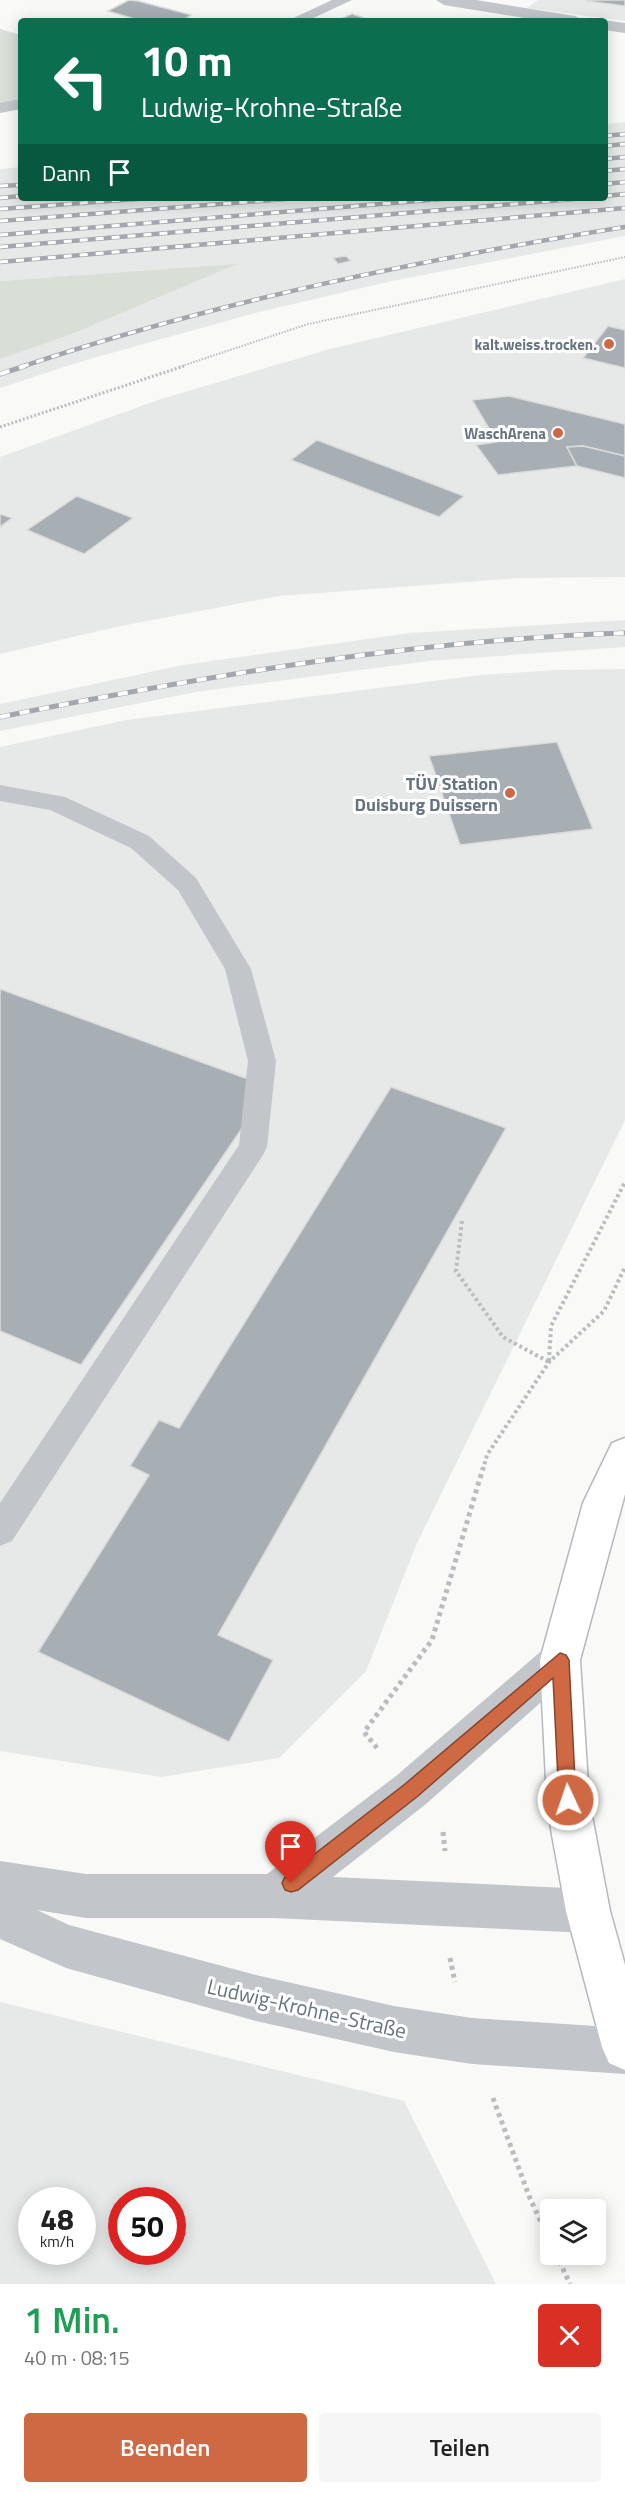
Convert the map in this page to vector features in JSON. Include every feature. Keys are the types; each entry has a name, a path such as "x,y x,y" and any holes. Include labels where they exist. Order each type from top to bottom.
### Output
{"main road":[{"path":"625,1454 602,1503 560,1660 568,1800 588,1911 625,2049"}],"street":[{"path":"444,0 556,18"},
{"path":"608,26 625,28"},
{"path":"274,1896 411,1790 560,1660"},
{"path":"0,1883 86,1896 274,1896 588,1911"},
{"name":"Ludwig-Krohne-Straße","path":"0,1916 66,1946 256,1998 394,2029 472,2042 625,2049"}],"lane":[{"path":"301,18 345,0"},
{"path":"0,108 18,105"},
{"path":"0,793 56,803 140,842 187,884 238,969 262,1061 253,1147 0,1531"}],"path":[{"path":"0,427 308,324 625,257"},
{"path":"549,1362 550,1326 625,1182"},
{"path":"462,1221 456,1271 503,1337 549,1362"},
{"path":"549,1362 604,1311 625,1267"},
{"path":"561,2265 570,2284"}],"shaded area":[{"path":"538,0 625,0 625,21 608,18 527,8"},
{"path":"0,29 18,34 18,101 0,104"},
{"path":"625,122 625,236 392,281 259,312 79,362 0,388 0,359 70,335 234,265 0,281 0,169 18,167 18,201 608,201 608,124"},
{"path":"237,264 70,335 0,359 0,281"},
{"path":"625,279 625,577 519,578 279,596 116,627 0,654 0,457 161,399 330,349"},
{"path":"625,620 625,647 428,661 196,692 0,731 0,704 183,665 410,633"},
{"path":"625,669 625,1120 417,1543 366,1671 279,1758 161,1777 0,1751 0,747 126,720 481,675 557,670"},
{"path":"0,2002 404,2101 496,2284 0,2284"}],"building":[{"path":"129,0 191,15 186,18 132,18 108,11"},
{"path":"625,0 625,6 587,1"},
{"path":"352,14 364,18 343,18"},
{"path":"346,256 351,261 338,264 333,258"},
{"name":"kalt.weiss.trocken.","path":"608,326 625,330 625,368 583,358"},
{"name":"WaschArena","path":"509,396 625,424 625,456 583,446 567,447 577,466 498,475 476,445 497,442 472,400"},
{"path":"317,440 464,496 439,517 291,460"},
{"path":"583,446 625,456 625,478 577,466 567,447"},
{"path":"77,496 133,518 84,554 27,530"},
{"path":"0,514 12,518 0,527"},
{"name":"TÜV Station Duisburg Duissern","path":"557,742 593,829 460,845 429,756"},
{"path":"0,989 270,1087 81,1365 0,1331"},
{"path":"391,1087 506,1128 218,1635 273,1660 229,1742 38,1652 149,1475 130,1466 159,1420 179,1428"}],"railway":[{"path":"608,136 625,134"},
{"path":"608,146 625,144"},
{"path":"608,159 625,157"},
{"path":"608,171 625,169"},
{"path":"608,184 625,182"},
{"path":"0,186 18,185"},
{"path":"608,196 625,194"},
{"path":"0,198 18,196"},
{"path":"0,209 110,201"},
{"path":"0,221 259,201"},
{"path":"0,235 417,201"},
{"path":"0,247 550,201"},
{"path":"0,262 625,208"},
{"path":"21,367 95,343 245,302 396,268 625,227"},
{"path":"0,374 25,366"},
{"path":"0,717 311,662 467,643 625,633"}],"place":[{"name":"kalt.weiss.trocken.","path":"609,344"},
{"name":"WaschArena","path":"558,433"},
{"name":"TÜV Station Duisburg Duissern","path":"510,793"}],"route":[{"path":"291,1883 411,1790 560,1660 568,1800"}]}
